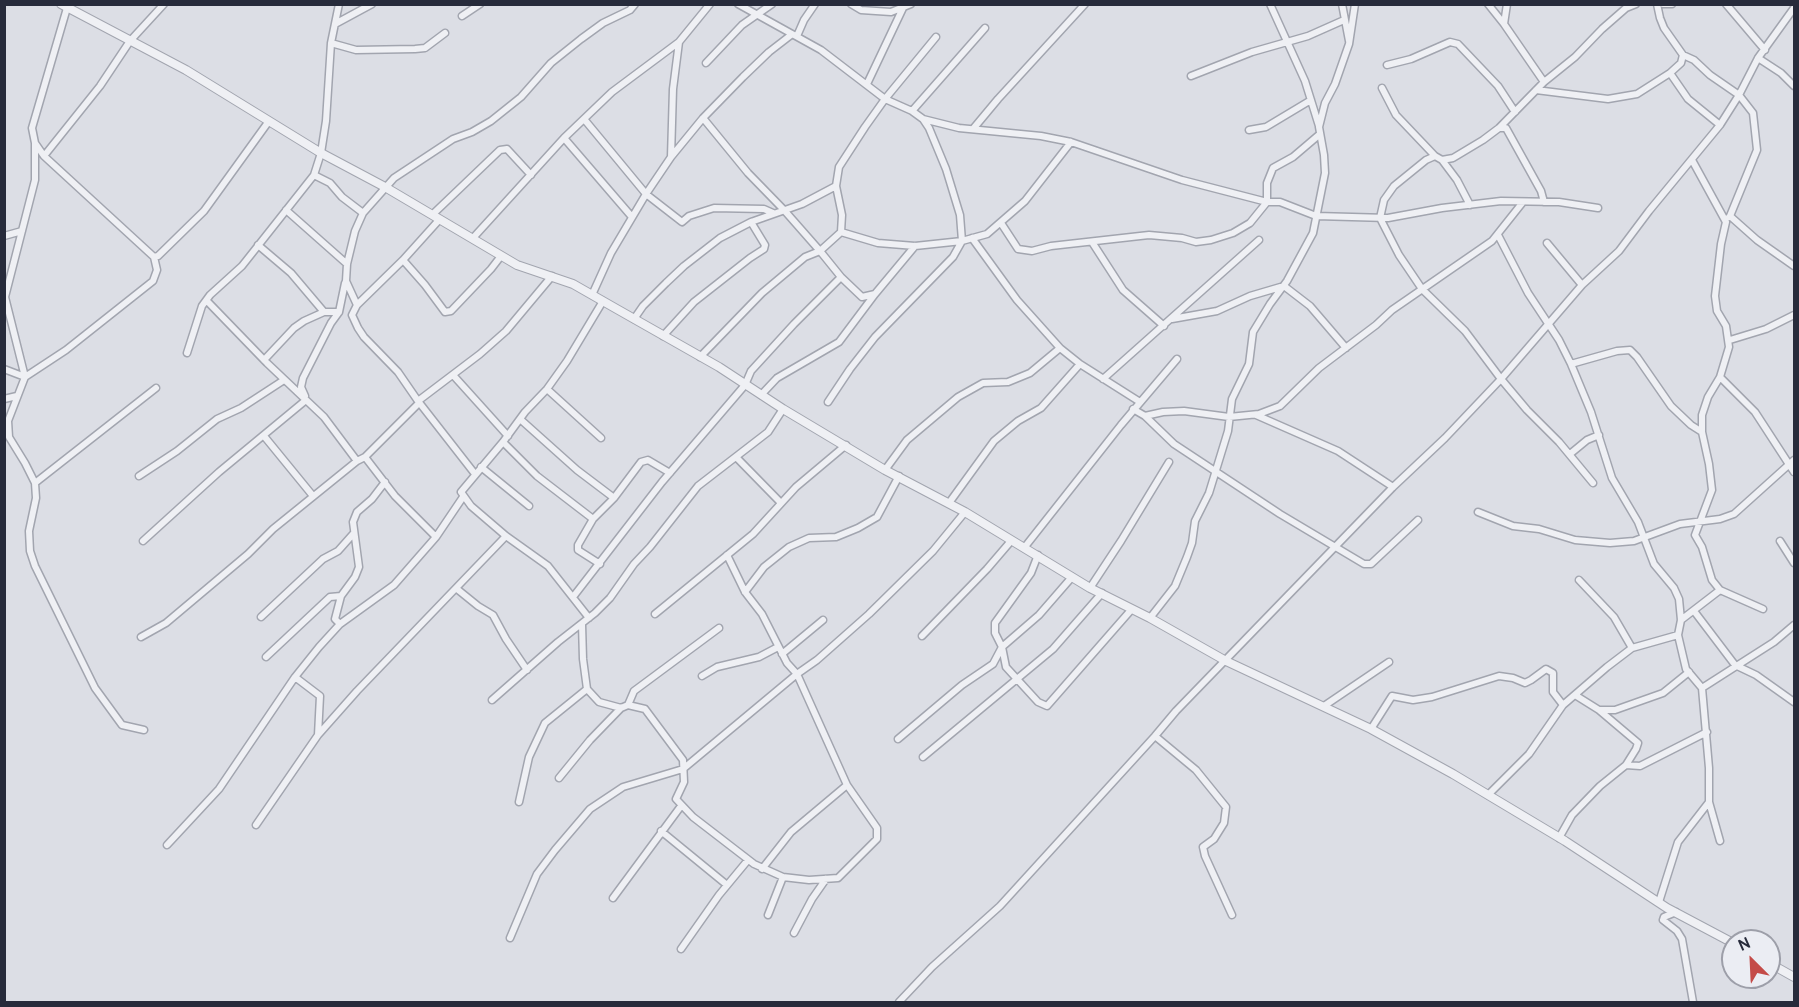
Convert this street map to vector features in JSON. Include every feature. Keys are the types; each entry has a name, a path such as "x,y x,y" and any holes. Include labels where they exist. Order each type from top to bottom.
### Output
{"street":[{"path":"44,156 100,86 130,41 164,4"},
{"path":"187,353 202,306 242,266 314,175 321,153 326,121 326,90 331,43 339,4"},
{"path":"335,24 372,4"},
{"path":"462,16 480,4"},
{"path":"306,400 301,387 303,378 331,322 339,312 346,281 347,264 363,213 386,187 415,163 453,139 472,132 491,121 521,98 551,63 603,23 630,10 635,4"},
{"path":"473,238 564,138 612,92 679,42 710,4"},
{"path":"738,4 820,50 885,99 912,111 923,119 946,169 960,215 962,240 953,257 875,337 828,402"},
{"path":"706,63 742,25 772,4"},
{"path":"592,295 611,253 671,157 703,118 769,52 794,36 815,4"},
{"path":"851,4 861,10 891,12 911,4"},
{"path":"973,129 1085,4"},
{"path":"1150,618 1162,599 1175,586 1192,543 1195,521 1209,493 1228,431 1232,399 1249,364 1253,332 1284,286 1313,233 1325,173 1319,130 1305,81 1270,4"},
{"path":"1342,4 1349,44"},
{"path":"1001,223 1018,249 1032,252 1051,246 1149,235 1182,238 1196,242 1233,233 1250,223 1267,202 1267,183 1273,168 1293,157 1319,130 1325,103 1335,84 1349,44 1355,4"},
{"path":"1488,4 1544,82"},
{"path":"1504,24 1507,4"},
{"path":"1442,160 1460,154 1499,128 1544,82 1575,57 1619,14 1636,4"},
{"path":"1657,4 1664,28 1683,55 1694,60 1710,75 1739,95 1753,113 1757,150 1728,219 1721,244 1715,296 1717,311 1726,326 1730,340 1720,377 1708,397 1702,415 1702,432 1712,490 1695,535 1702,547 1713,580 1720,590 1763,609"},
{"path":"1663,4 1672,4"},
{"path":"1726,4 1765,50"},
{"path":"25,377 5,297 35,180 35,143 32,128 64,6 186,70 321,153 386,187 517,265 552,276 592,295 700,357 885,470 965,512 1090,588 1150,618 1226,661 1371,729 1488,795 1659,902 1721,936"},
{"path":"867,84 903,8"},
{"path":"899,1002 932,967 1000,906 1176,711 1393,486 1445,438 1501,379 1582,285 1619,251 1648,211 1719,125 1739,95 1758,58 1794,8"},
{"path":"1191,76 1252,52 1308,36 1344,20"},
{"path":"912,111 985,28"},
{"path":"331,43 356,50 415,49 425,48 445,33"},
{"path":"700,357 762,292 805,257 820,251 841,232 842,215 836,186 839,167 885,99 936,37"},
{"path":"671,157 673,89 679,42"},
{"path":"1387,65 1411,59 1450,42 1458,44 1498,86 1515,111"},
{"path":"1536,90 1608,99 1637,94 1670,73 1681,63 1683,55"},
{"path":"1758,58 1781,73 1794,86"},
{"path":"1670,73 1688,99 1719,125"},
{"path":"1382,88 1396,115 1435,156 1442,160 1457,180 1470,205"},
{"path":"1249,130 1266,127 1311,100"},
{"path":"703,118 748,173 784,210 841,277 862,297 875,294"},
{"path":"584,119 646,194 682,222 689,216 714,208 764,209 773,213"},
{"path":"923,119 959,128 1041,135 1071,142 1174,178 1267,202 1281,202 1316,216 1380,218 1501,201 1544,202 1598,208"},
{"path":"154,257 158,256 204,211 269,121"},
{"path":"1499,128 1506,128 1541,191 1544,202"},
{"path":"564,138 632,217"},
{"path":"841,232 878,243 915,246 962,240 987,234 1025,201 1071,142"},
{"path":"35,143 44,156 154,257 157,270 153,281 66,350 25,377 8,421 9,437 35,483 36,498 29,531 30,551 35,566 95,688 122,724 144,730"},
{"path":"432,215 500,150 507,149 531,175"},
{"path":"1435,156 1426,160 1394,186 1384,200 1380,218 1399,255 1422,289 1465,331 1527,410 1570,454 1593,483"},
{"path":"1692,160 1728,219 1794,266"},
{"path":"314,175 330,183 342,197 363,213"},
{"path":"634,319 643,306 684,266 720,238 751,222 819,197 836,186"},
{"path":"1145,416 1184,411 1229,417 1268,412 1280,406 1319,368 1392,310 1498,236 1523,201"},
{"path":"286,210 347,264"},
{"path":"440,220 357,305 352,315 364,337 398,372 418,402 475,474"},
{"path":"663,336 694,302 764,249 765,244 751,222"},
{"path":"4,236 22,231"},
{"path":"1498,236 1571,364 1599,435 1612,478 1638,522 1654,564 1674,588 1679,599 1681,620 1678,635 1686,669 1702,688 1707,732 1709,802 1720,841"},
{"path":"972,238 1017,300 1060,348 1080,364 1140,402"},
{"path":"1103,379 1259,240"},
{"path":"1092,243 1123,290 1164,326"},
{"path":"1547,243 1582,285"},
{"path":"258,245 291,273 324,312"},
{"path":"761,395 777,378 839,342 915,246"},
{"path":"403,260 445,312 455,307 501,256"},
{"path":"4,269 13,270"},
{"path":"141,637 166,623 248,554 273,529 365,457 418,402 506,331 552,276"},
{"path":"573,597 670,473 745,385 751,371 841,277"},
{"path":"346,281 357,305"},
{"path":"1171,319 1217,311 1250,296 1284,286"},
{"path":"1284,286 1310,306 1346,348"},
{"path":"207,301 284,380 324,417 357,461"},
{"path":"589,618 548,566 506,536 463,497 461,492 547,389 567,362 603,302"},
{"path":"264,360 294,328 304,321 324,312 339,312"},
{"path":"1730,340 1766,328 1794,315"},
{"path":"885,470 907,441 958,397 983,383 1008,382 1030,373 1060,348"},
{"path":"1571,364 1617,351 1630,351 1637,357 1671,406 1702,432"},
{"path":"1024,548 1133,409 1177,358"},
{"path":"949,503 994,441 1018,421 1041,408 1080,364"},
{"path":"4,369 25,377"},
{"path":"453,375 508,436"},
{"path":"1720,377 1755,412 1792,461 1794,472"},
{"path":"139,476 177,451 217,419 242,408 284,380"},
{"path":"35,483 156,388"},
{"path":"547,389 601,438"},
{"path":"4,399 17,396"},
{"path":"143,541 219,472 306,400"},
{"path":"492,700 610,598 634,564 698,486 768,432 783,409"},
{"path":"1133,409 1145,416 1174,444 1215,472 1364,564 1371,564 1418,520"},
{"path":"1252,414 1338,451 1393,486"},
{"path":"520,420 577,470 614,498"},
{"path":"1570,454 1587,440 1599,435"},
{"path":"264,436 313,496"},
{"path":"503,442 537,476 593,519"},
{"path":"654,614 753,534 796,487 846,445"},
{"path":"365,457 395,496 436,537"},
{"path":"736,457 781,503"},
{"path":"600,564 578,550 578,545 593,519 614,498 641,462 648,460 670,473"},
{"path":"1478,512 1513,526 1539,529 1575,540 1610,543 1644,539 1680,524 1720,519 1734,514 1792,461"},
{"path":"1090,588 1169,462"},
{"path":"481,467 529,506"},
{"path":"745,592 764,567 789,547 809,538 836,537 877,517 898,476"},
{"path":"340,624 335,618 341,596 356,577 359,567 353,522 357,512 372,499 385,482"},
{"path":"166,845 219,789 295,676 340,624 394,585 436,537 463,497"},
{"path":"510,938 537,874 590,809 624,787 683,769 797,674 818,660 869,614 933,551 965,512"},
{"path":"261,617 323,559 338,551 354,533"},
{"path":"256,825 318,735 357,691 506,536"},
{"path":"922,636 1011,541"},
{"path":"1780,541 1794,563"},
{"path":"559,778 590,740 621,708 628,705 645,709 683,760 684,782 676,799 681,806 762,869 783,877 809,880 838,878 877,839 877,828 848,784 797,674 780,651 762,614 745,592 727,555"},
{"path":"1038,555 1031,573 995,623 1006,668 1038,702 1047,706 1131,610"},
{"path":"898,739 962,685 993,664 1002,647 1039,615 1072,577"},
{"path":"1579,580 1614,617 1632,648"},
{"path":"457,588 478,606 493,615 527,670"},
{"path":"1681,620 1720,590"},
{"path":"923,757 1053,649 1102,594"},
{"path":"266,657 330,597 341,596"},
{"path":"1694,611 1735,665 1756,675 1794,702"},
{"path":"702,676 717,667 780,651 824,620"},
{"path":"582,624 587,689 599,702 621,708"},
{"path":"628,705 634,692 719,627"},
{"path":"1702,688 1774,642 1793,627"},
{"path":"1488,795 1528,754 1563,705 1607,667 1632,648 1678,635"},
{"path":"1324,706 1389,662"},
{"path":"1371,729 1392,696 1413,700 1432,697 1499,676 1525,683 1546,669 1553,673 1553,692 1563,705"},
{"path":"1599,710 1615,710 1663,693 1689,672"},
{"path":"295,676 320,696 318,735"},
{"path":"519,802 529,757 545,723 587,689"},
{"path":"1559,838 1572,815 1600,786 1626,765 1638,743 1599,710 1575,695"},
{"path":"1626,765 1640,765 1707,732"},
{"path":"1155,736 1196,770 1226,807 1224,823 1214,839 1203,847 1232,915"},
{"path":"762,869 791,832 848,784"},
{"path":"1659,902 1678,842 1709,802"},
{"path":"613,898 681,806"},
{"path":"661,831 727,885"},
{"path":"681,949 748,860"},
{"path":"768,915 783,877"},
{"path":"794,933 812,899 826,879"},
{"path":"1676,911 1664,917 1663,920 1677,931 1682,939 1693,1002"}]}
